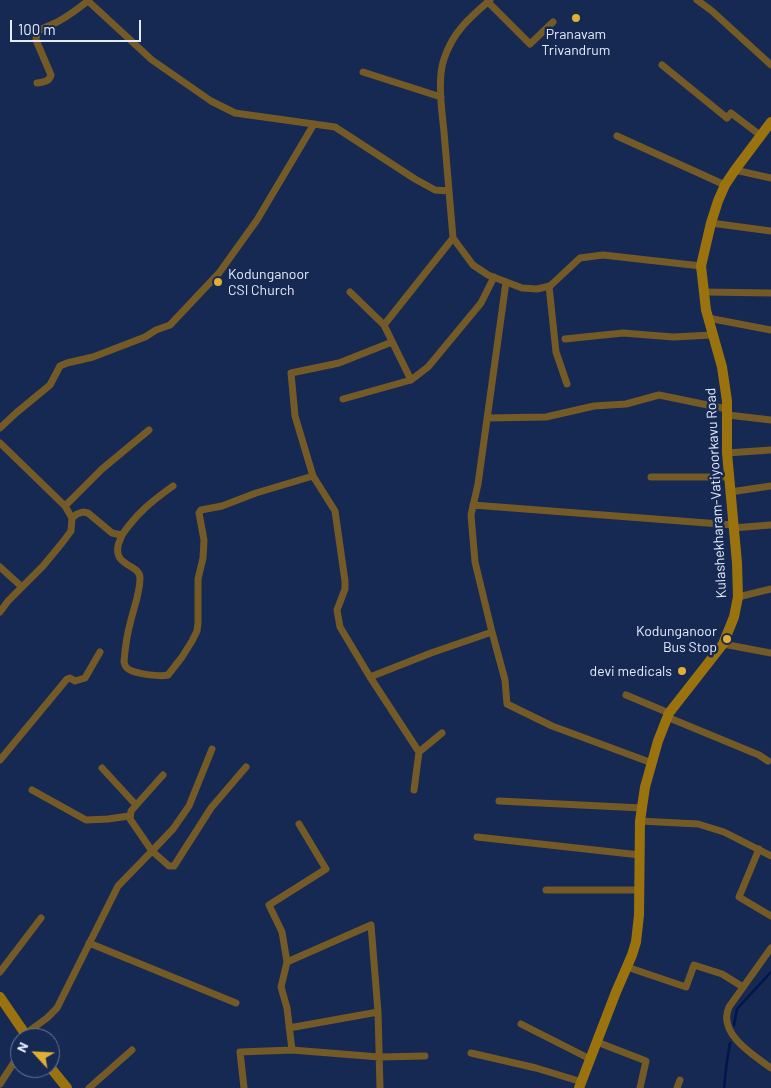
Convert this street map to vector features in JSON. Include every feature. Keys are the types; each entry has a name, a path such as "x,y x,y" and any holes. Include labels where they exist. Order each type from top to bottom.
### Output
{"street":[{"path":"37,83 46,82 50,79 51,75 36,40 36,33 77,10 88,0 152,60 211,101 235,113 335,127 435,190 449,191"},
{"path":"697,0 712,11 771,66"},
{"path":"553,22 530,44 489,1 462,25 450,44 443,60 441,98 454,238 473,265 488,275 522,288 536,289 550,286 580,258 602,255 701,266"},
{"path":"662,65 727,118 731,113 760,136"},
{"path":"364,72 441,98"},
{"name":"Kulashekharam-Vatiyoorkavu Road","path":"581,1085 636,942 640,890 640,821 645,787 658,741 668,715 723,644 734,617 738,597 737,563 727,453 728,412 722,367 706,310 701,266 711,223 725,186 771,122"},
{"path":"0,428 50,385 60,366 93,357 170,325 219,273 257,220 314,124"},
{"path":"617,136 725,186"},
{"path":"735,170 771,178"},
{"path":"711,223 771,231"},
{"path":"384,325 454,238"},
{"path":"343,399 410,380 428,367 481,302 494,277"},
{"path":"506,282 478,484 471,515 474,562 505,680 507,704 552,726 652,763"},
{"path":"548,286 556,352 567,384"},
{"path":"350,292 384,325 410,380"},
{"path":"704,292 771,293"},
{"path":"708,318 771,330"},
{"path":"565,339 623,333 673,336 712,334"},
{"path":"392,342 339,362 291,373 296,416 314,476 335,511 345,581 345,589 338,610 340,627 419,752 414,790"},
{"path":"487,418 546,417 594,406 626,404 659,395 728,412 771,420"},
{"path":"65,506 102,469 149,430"},
{"path":"0,443 65,506 72,518 71,531 62,543 0,612"},
{"path":"727,453 771,450"},
{"path":"173,486 140,512 122,535 118,547 118,554 122,562 137,571 140,578 124,662 126,667 132,671 156,676 168,676 197,631 198,579 203,558 204,540 199,513 201,510 222,506 256,493 314,476"},
{"path":"651,477 729,477"},
{"path":"730,492 771,486"},
{"path":"473,505 733,526 771,525"},
{"path":"72,518 84,512 112,533 122,535"},
{"path":"0,567 22,587"},
{"path":"738,597 771,589"},
{"path":"370,677 492,632"},
{"path":"723,644 771,653"},
{"path":"0,760 67,679 70,678 75,681 86,678 100,652"},
{"path":"626,695 759,754 768,760"},
{"path":"419,752 442,734"},
{"path":"36,1028 58,1008 118,886 173,830 189,806 212,749"},
{"path":"163,775 131,811 130,819 152,850 169,866 174,867 211,808 246,767"},
{"path":"102,768 136,805"},
{"path":"32,790 86,820 130,816"},
{"path":"499,801 642,808"},
{"path":"640,821 698,824 724,832 771,856"},
{"path":"292,1050 287,1008 281,987 287,962 282,932 269,905 326,869 299,824"},
{"path":"477,837 640,855"},
{"path":"759,849 740,897 771,916"},
{"path":"546,890 640,890"},
{"path":"0,972 41,918"},
{"path":"287,962 371,925 378,1012 380,1088"},
{"path":"89,943 236,1002"},
{"path":"771,948 727,1011 726,1020 732,1035 771,1068"},
{"path":"627,966 686,987 694,965 722,974 743,987"},
{"path":"1,1001 21,1028"},
{"path":"289,1028 378,1012"},
{"path":"521,1024 590,1059"},
{"path":"597,1042 646,1061 640,1088"},
{"path":"90,1088 132,1050"},
{"path":"244,1088 240,1052 292,1050 379,1057 425,1056"},
{"path":"471,1053 536,1068 581,1085"},
{"path":"0,1084 10,1068"},
{"path":"59,1078 67,1088"},
{"path":"677,1088 680,1080"}],"waterway":[{"path":"734,1025 737,1009 771,972"},
{"path":"724,1088 730,1043"}],"place":[{"name":"Pranavam Trivandrum","path":"576,18"},
{"name":"Kodunganoor CSI Church","path":"218,282"},
{"name":"Kodunganoor Bus Stop","path":"727,639"},
{"name":"devi medicals","path":"682,671"}]}
